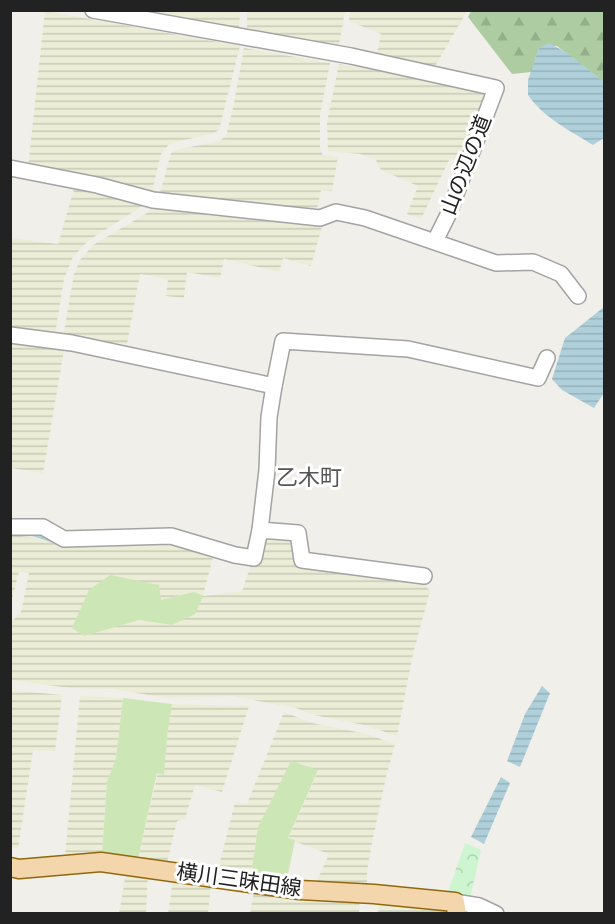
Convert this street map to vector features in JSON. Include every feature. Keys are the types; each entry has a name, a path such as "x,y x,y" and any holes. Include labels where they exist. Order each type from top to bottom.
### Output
{"main road":[{"name":"横川三昧田線","path":"10,867 19,869 100,862 300,890 374,894 456,908"}],"street":[{"name":"山の辺の道","path":"93,10 351,56 496,88 448,215 435,241"},
{"path":"10,168 97,185 153,200 320,218 336,212 365,218 496,263 533,262 561,274 578,296"},
{"path":"10,335 72,343 274,386"},
{"path":"10,527 43,527 64,539 171,536 235,555 254,558 260,530 267,470 269,417 283,341 408,349 538,378 547,358"},
{"path":"260,530 298,533 302,560 308,562 424,576"},
{"path":"456,908 479,906 496,914"}],"green space":[{"path":"45,11 240,46 219,130 212,134 170,143 161,154 151,196 28,167"},
{"path":"125,11 240,11 239,31"},
{"path":"247,11 345,11 338,50 247,32"},
{"path":"350,11 467,11 434,68 376,58 381,34 349,21"},
{"path":"471,11 604,11 604,82 557,46 539,48 531,72 512,74 468,17"},
{"path":"244,48 330,63 320,115 320,149 323,155 338,157 332,191 321,190 316,214 159,196 171,153 219,141 226,136"},
{"path":"339,64 487,91 460,163 450,158 421,219 407,214 418,186 381,170 376,160 360,154 328,151 327,122"},
{"path":"76,182 146,202 89,240 73,257 64,279 55,335 11,330 11,238 58,244"},
{"path":"153,204 323,223 311,266 283,258 279,272 224,259 220,278 187,272 184,298 166,296 168,279 140,274 127,344 63,337 74,274 80,260 93,245 147,213 153,208"},
{"path":"10,342 64,350 43,473 11,468"},
{"path":"262,533 293,535 296,557 422,582 430,591 413,654 397,736 364,725 314,715 296,708 232,696 165,698 114,689 70,688 11,680 11,622 21,612 29,573 19,572 11,603 11,535 31,537 66,546 173,543 214,553 203,596 242,591","holes":["194,592 172,625 139,620 119,624 161,600"]},
{"path":"110,575 159,585 161,600 194,592 203,596 195,614 172,625 139,620 84,636 72,628 89,590"},
{"path":"10,690 62,695 55,751 33,750 18,849 10,847"},
{"path":"80,696 123,698 116,758 107,782 102,853 65,856"},
{"path":"123,698 172,704 164,775 157,773 138,858 102,853 107,782 116,758"},
{"path":"172,704 249,706 222,792 195,785 185,819 177,821 167,863 138,858 158,772 163,775"},
{"path":"284,712 312,723 367,734 395,744 371,848 367,889 315,885 329,854 288,839 318,771 258,827 251,875 217,874 235,802 247,804"},
{"path":"291,761 318,770 288,838 295,840 287,879 251,875 258,827"},
{"path":"465,843 481,850 469,903 446,898"},
{"path":"126,872 148,875 146,913 119,914"},
{"path":"173,878 211,884 208,913 168,914"},
{"path":"254,890 360,900 359,913 250,914"},
{"path":"379,902 446,909 451,914 378,914"}],"water":[{"path":"549,43 567,53 604,82 604,138 593,145 549,117 528,95 528,80 539,48"},
{"path":"604,307 604,393 594,408 562,390 552,379 565,338"},
{"path":"542,686 550,693 520,767 507,761 525,714"},
{"path":"501,777 510,783 484,844 471,837"}],"waterway":[{"path":"31,534 56,542"}],"district":[{"name":"乙木町","path":"309,477"}]}
